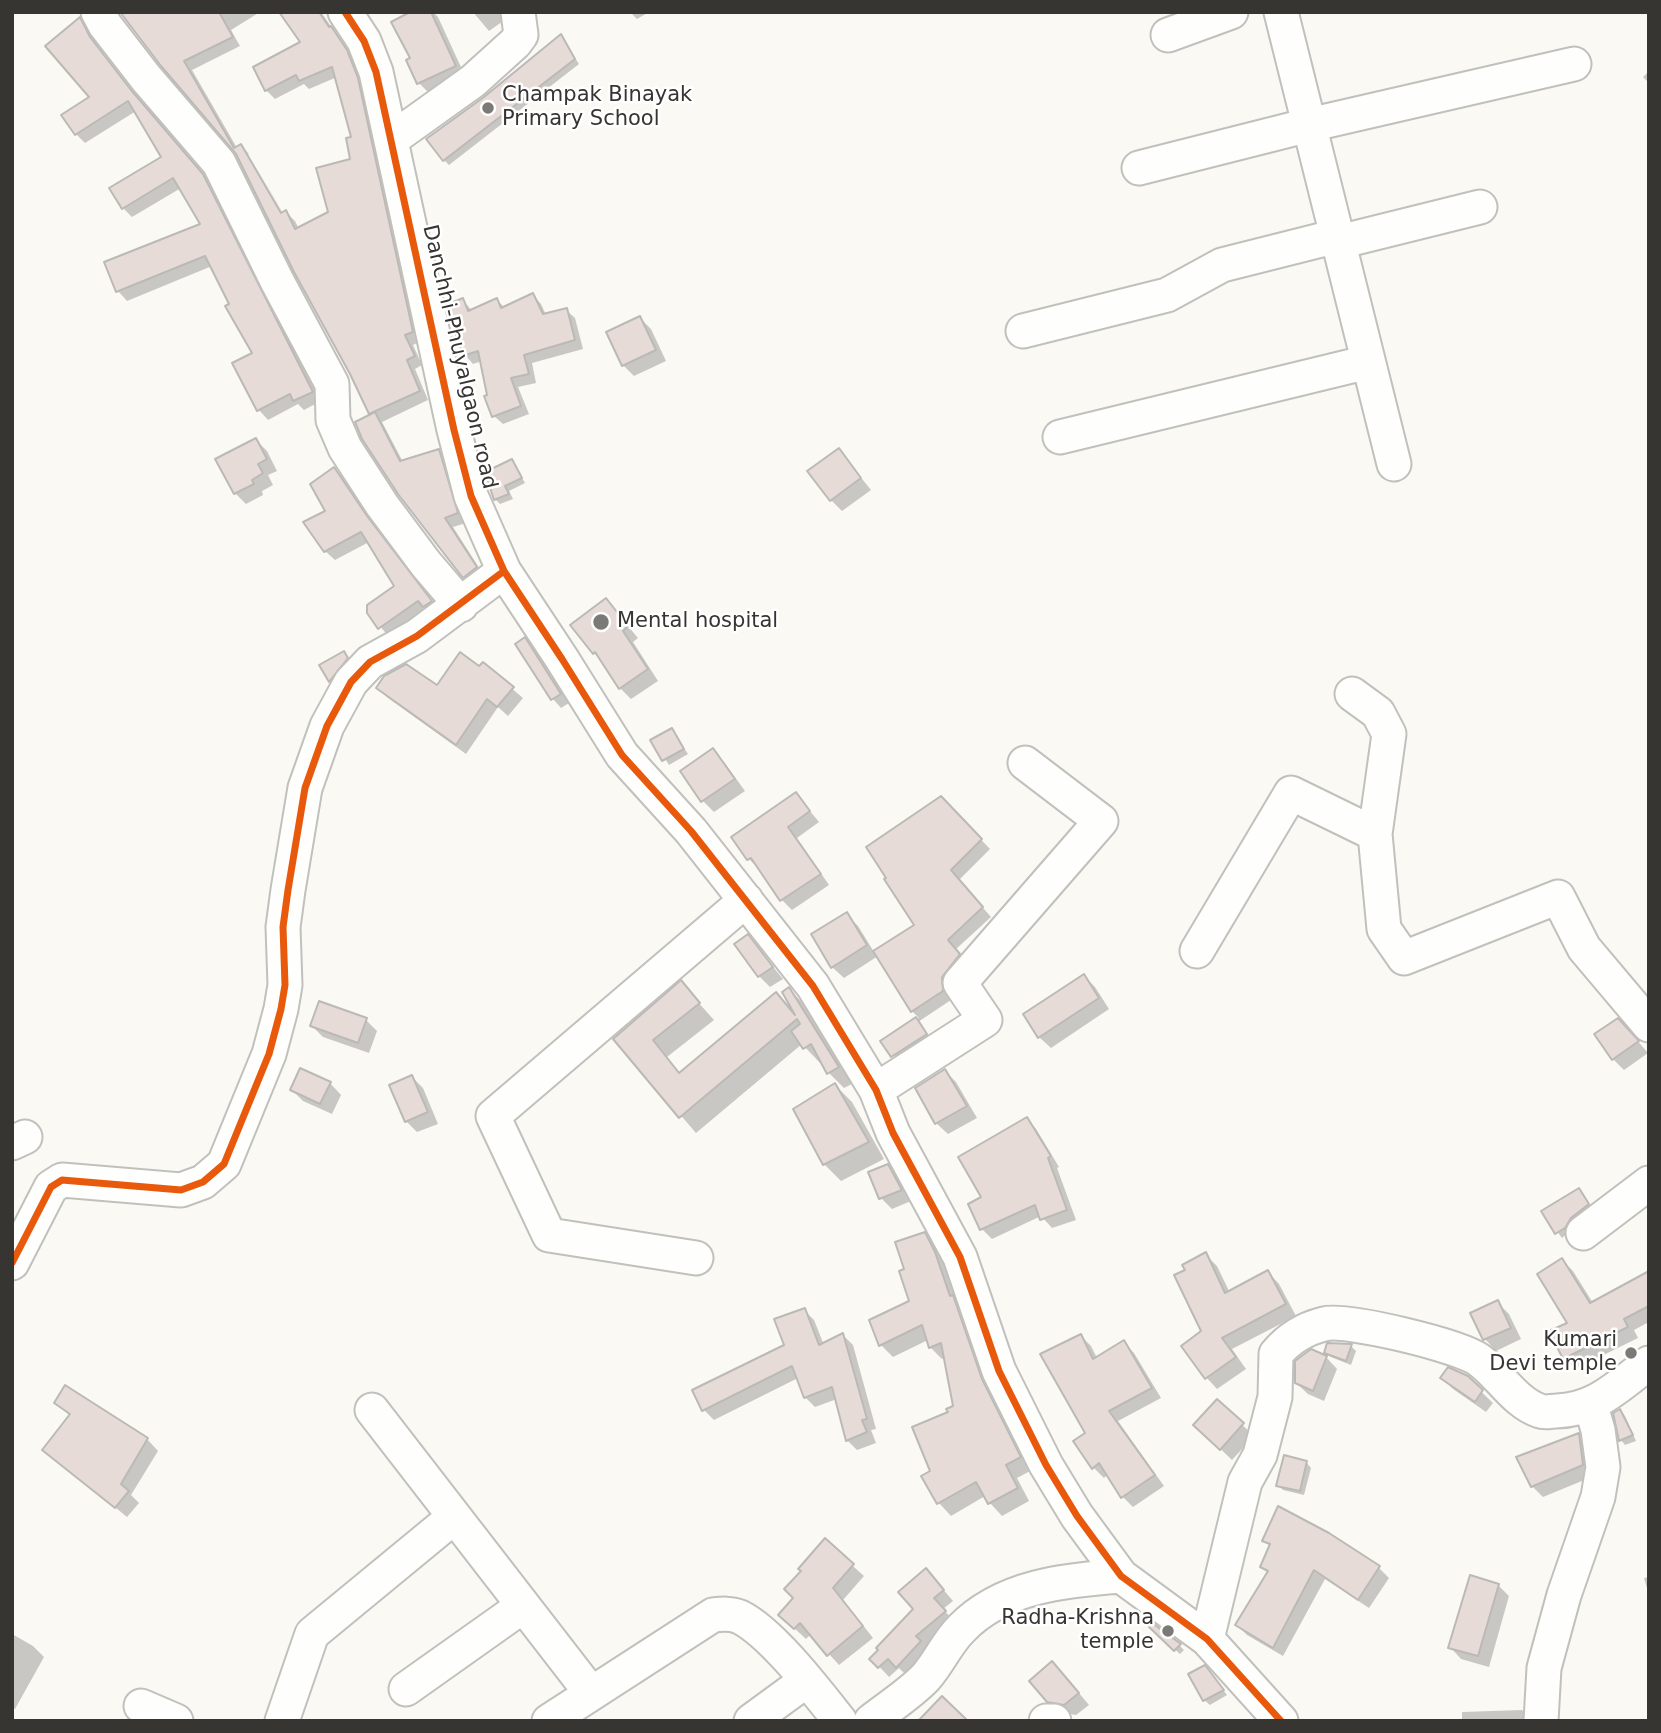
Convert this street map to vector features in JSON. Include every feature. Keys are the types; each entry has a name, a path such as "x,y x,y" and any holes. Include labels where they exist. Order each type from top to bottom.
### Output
{"street":[{"path":"98,12 104,25 146,78 219,163 332,384 333,420 345,448 382,505 461,605"},
{"name":"Danchhi-Phuyalgaon road","path":"345,12 365,41 376,72 471,496 503,571 622,755 691,831 813,986 876,1090 893,1133 960,1256 999,1371 1040,1454 1077,1516 1121,1576 1207,1639 1275,1719"},
{"path":"392,139 473,81 515,43 521,35 518,12"},
{"path":"1168,35 1231,12"},
{"path":"1282,12 1394,464"},
{"path":"1139,169 1309,125 1574,64"},
{"path":"1023,331 1167,295 1222,265 1480,207"},
{"path":"1060,437 1368,362"},
{"path":"12,1263 51,1187 62,1180 181,1190 203,1182 224,1164 269,1054 281,1009 285,985 283,927 288,890 305,788 327,726 351,682 370,662 417,636 503,571"},
{"path":"1352,694 1378,713 1389,734 1376,834 1384,929 1404,958 1558,897 1584,948 1649,1026"},
{"path":"876,1090 985,1020 960,984 1101,821 1025,762"},
{"path":"1197,951 1291,793 1376,834"},
{"path":"696,1258 549,1235 494,1116 746,900"},
{"path":"1583,1233 1649,1183"},
{"path":"1207,1639 1245,1482 1260,1455 1275,1397 1276,1354 1295,1334 1326,1323 1346,1324 1427,1340 1462,1350 1479,1360 1516,1396 1541,1412 1571,1411 1591,1406 1649,1363"},
{"path":"1541,1721 1544,1668 1564,1595 1598,1497 1603,1467 1598,1430 1591,1406"},
{"path":"372,1410 591,1693"},
{"path":"282,1721 312,1634 454,1517"},
{"path":"871,1721 923,1679 940,1660 960,1629 990,1606 1010,1595 1048,1585 1121,1576"},
{"path":"406,1689 523,1605"},
{"path":"549,1721 713,1615 726,1613 740,1617 763,1634 807,1679 840,1721"},
{"path":"751,1721 807,1679"},
{"path":"141,1706 176,1721"},
{"path":"1046,1721 1054,1721"}],"building":[{"path":"120,12 219,12 233,37 184,61 234,148 241,144 281,213 286,210 295,229 328,212 316,168 350,159 346,138 351,137 332,67 299,81 296,75 265,91 253,67 300,42 279,12 319,12 329,27 331,26 347,50 358,78 413,332 405,335 415,356 407,360 420,391 369,414 294,272 236,154 161,66"},
{"path":"410,12 431,12 456,66 417,84 406,60 410,58 391,22"},
{"path":"80,17 90,37 131,90 203,174 313,392 293,401 290,394 257,411 232,363 252,353 225,306 229,304 205,256 116,292 104,262 200,224 173,178 122,209 109,188 161,157 128,101 75,135 61,115 89,97 45,46"},
{"name":"Champak Binayak Primary School","path":"561,34 575,59 443,161 426,139 484,97"},
{"path":"533,293 543,314 567,308 575,340 524,355 529,374 511,378 521,406 492,417 484,396 487,395 478,351 463,356 446,305 463,298 468,311 497,298 501,308"},
{"path":"640,316 656,350 622,366 606,332"},
{"path":"375,412 400,461 439,449 458,513 445,518 477,567 463,578 398,494 362,439 355,422"},
{"path":"256,438 267,459 258,464 263,473 252,480 254,484 234,494 215,459"},
{"path":"839,448 861,478 830,501 807,471"},
{"path":"512,459 522,478 505,486 509,494 494,500 485,472"},
{"path":"334,467 367,516 432,601 423,607 418,601 378,629 367,613 367,605 394,586 361,532 324,552 303,522 325,511 310,484"},
{"path":"606,598 628,626 623,631 648,669 619,689 595,652 593,654 570,625"},
{"path":"525,637 561,694 551,700 515,644"},
{"path":"344,651 348,658 329,682 319,665"},
{"path":"460,652 479,666 483,662 514,687 497,707 487,699 456,745 376,688 384,676 406,664 437,685"},
{"path":"672,728 684,749 662,761 650,740"},
{"path":"713,748 735,779 701,802 680,771"},
{"path":"796,792 810,811 788,827 821,874 780,901 751,858 747,860 731,837"},
{"path":"941,796 982,839 951,870 983,907 948,940 960,954 942,977 943,991 911,1012 873,951 914,925 866,847"},
{"path":"847,912 867,945 831,968 811,934"},
{"path":"748,934 773,967 758,977 734,944"},
{"path":"1084,974 1099,998 1038,1038 1023,1014"},
{"path":"681,980 700,1003 653,1040 679,1073 776,992 795,1015 782,992 789,987 839,1067 827,1074 811,1044 803,1049 791,1031 800,1024 797,1019 679,1118 613,1039"},
{"path":"319,1001 367,1018 358,1043 310,1026"},
{"path":"916,1017 927,1034 891,1057 880,1041"},
{"path":"1618,1018 1639,1041 1612,1060 1594,1034"},
{"path":"300,1068 331,1082 320,1104 290,1090"},
{"path":"945,1069 967,1106 935,1124 915,1088"},
{"path":"412,1075 428,1112 405,1122 389,1085"},
{"path":"835,1083 869,1142 823,1165 793,1109"},
{"path":"1027,1117 1051,1156 1048,1158 1067,1210 1040,1220 1035,1205 980,1230 968,1204 981,1197 958,1157"},
{"path":"888,1164 902,1190 879,1199 868,1172"},
{"path":"1579,1188 1589,1204 1571,1218 1565,1228 1555,1234 1541,1211"},
{"path":"925,1232 950,1296 953,1295 982,1379 1021,1457 1006,1465 1018,1488 988,1504 976,1482 937,1504 921,1476 930,1471 912,1427 948,1412 946,1409 953,1406 941,1343 929,1348 922,1325 879,1346 869,1320 909,1301 899,1271 904,1269 895,1242"},
{"path":"1206,1252 1225,1293 1268,1270 1286,1304 1222,1338 1236,1357 1205,1379 1181,1346 1201,1331 1174,1275 1185,1270 1182,1265"},
{"path":"1562,1258 1590,1303 1649,1271 1649,1306 1624,1319 1628,1327 1563,1359 1549,1331 1567,1323 1537,1274"},
{"path":"1498,1300 1511,1328 1483,1340 1470,1313"},
{"path":"805,1308 819,1345 843,1333 867,1419 862,1420 867,1432 846,1441 832,1387 804,1398 792,1366 702,1411 692,1390 784,1345 774,1319"},
{"path":"1081,1334 1093,1359 1124,1340 1152,1388 1109,1411 1155,1475 1121,1498 1099,1463 1092,1469 1073,1441 1085,1433 1040,1354"},
{"path":"1327,1343 1352,1344 1346,1361 1324,1353"},
{"path":"1311,1349 1327,1356 1313,1391 1295,1383 1295,1361"},
{"path":"1448,1367 1468,1376 1483,1390 1475,1402 1440,1378"},
{"path":"65,1385 148,1438 121,1484 129,1491 115,1508 42,1450 70,1414 54,1403"},
{"path":"1217,1399 1244,1423 1220,1450 1193,1425"},
{"path":"1620,1409 1633,1435 1619,1441 1613,1413"},
{"path":"1579,1433 1583,1465 1531,1487 1516,1457"},
{"path":"1284,1455 1307,1461 1300,1491 1276,1486"},
{"path":"1278,1506 1329,1533 1380,1566 1358,1600 1314,1570 1273,1648 1235,1625 1268,1571 1260,1567 1270,1544 1262,1541"},
{"path":"825,1538 854,1564 833,1588 863,1626 827,1656 800,1623 794,1629 778,1615 793,1598 784,1589"},
{"path":"926,1568 944,1590 934,1598 946,1611 916,1636 921,1641 896,1668 888,1659 878,1668 869,1659 913,1609 898,1592"},
{"path":"1470,1575 1499,1584 1478,1656 1448,1648"},
{"path":"1152,1623 1181,1644 1174,1651 1149,1627"},
{"path":"1052,1661 1079,1693 1064,1705 1047,1702 1029,1681"},
{"path":"1205,1665 1224,1690 1203,1701 1188,1674"},
{"path":"942,1696 968,1721 918,1721"}],"cycle path":[{"path":"345,12 364,41 376,72 454,430 471,496 504,571 622,755 691,831 813,986 876,1090 893,1133 960,1257 999,1371 1046,1465 1077,1516 1121,1576 1207,1639 1281,1721"},
{"path":"12,1263 51,1187 62,1180 181,1190 203,1182 224,1164 269,1054 281,1009 285,985 283,927 288,890 305,788 327,726 351,682 370,662 417,636 504,571"}],"place":[{"name":"Champak Binayak Primary School","path":"488,108"},
{"name":"Mental hospital","path":"601,622"},
{"name":"Kumari Devi temple","path":"1631,1353"},
{"name":"Radha-Krishna temple","path":"1168,1631"}]}
